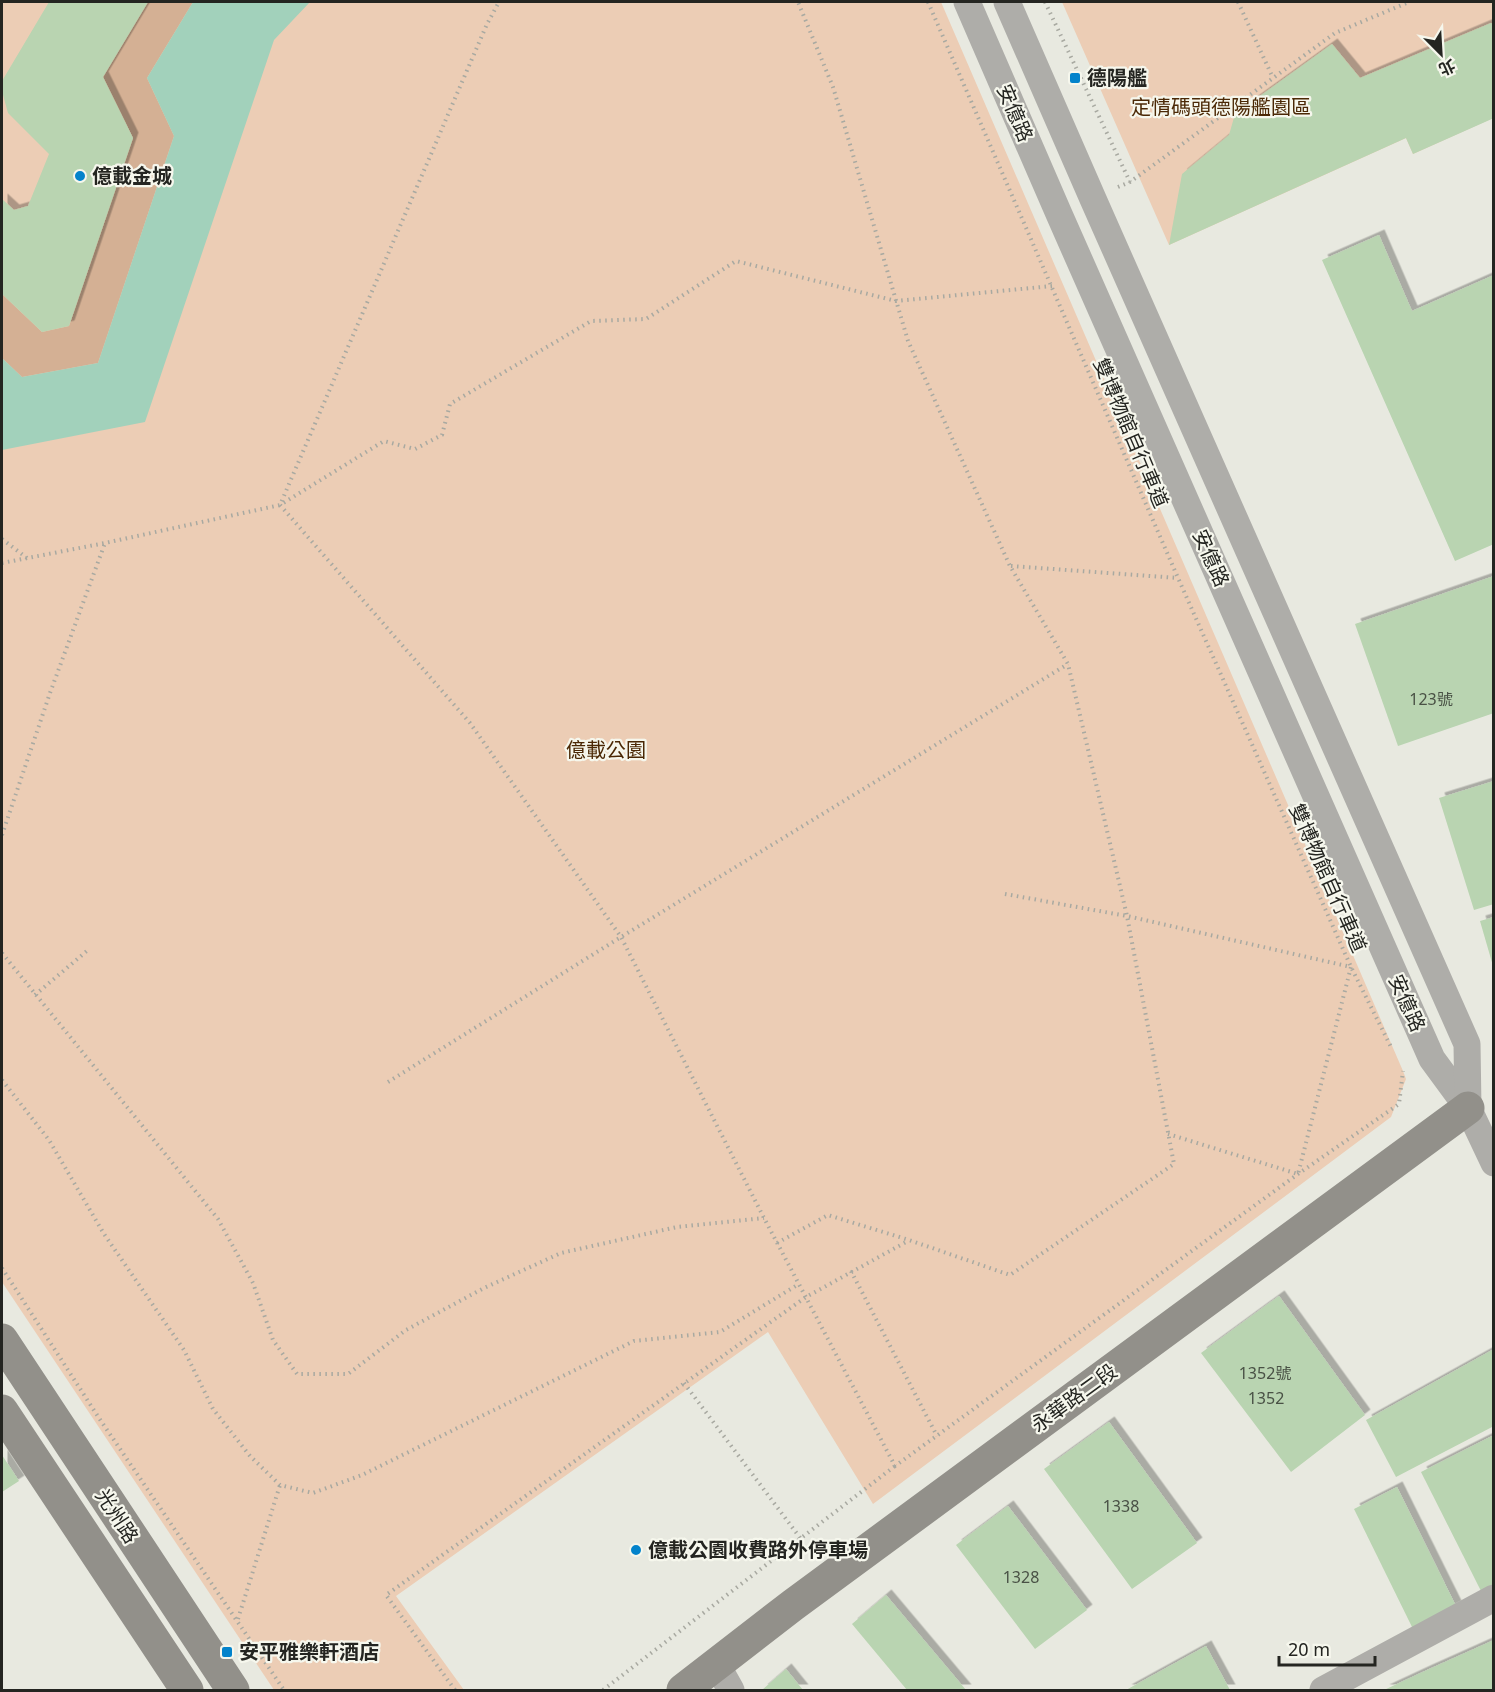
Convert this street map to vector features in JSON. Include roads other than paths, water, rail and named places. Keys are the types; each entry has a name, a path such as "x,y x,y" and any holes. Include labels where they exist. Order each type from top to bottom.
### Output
{"street":[{"name":"安億路","path":"967,2 1432,1059 1468,1108 1494,1163"},
{"name":"安億路","path":"1007,2 1467,1044 1468,1108"},
{"name":"永華路二段","path":"683,1690 724,1678 803,1598 1468,1108"},
{"name":"光州路","path":"2,1341 233,1690"},
{"name":"光州路","path":"2,1411 178,1687"},
{"path":"1323,1690 1494,1598"},
{"path":"178,1687 213,1662"}],"place":[{"name":"德陽艦","path":"1075,78"},
{"name":"億載金城","path":"80,176"},
{"name":"億載公園收費路外停車場","path":"636,1550"},
{"name":"安平雅樂軒酒店","path":"227,1652"}],"park label":[{"name":"定情碼頭德陽艦園區","path":"1221,107"},
{"name":"億載公園","path":"606,750"}]}
